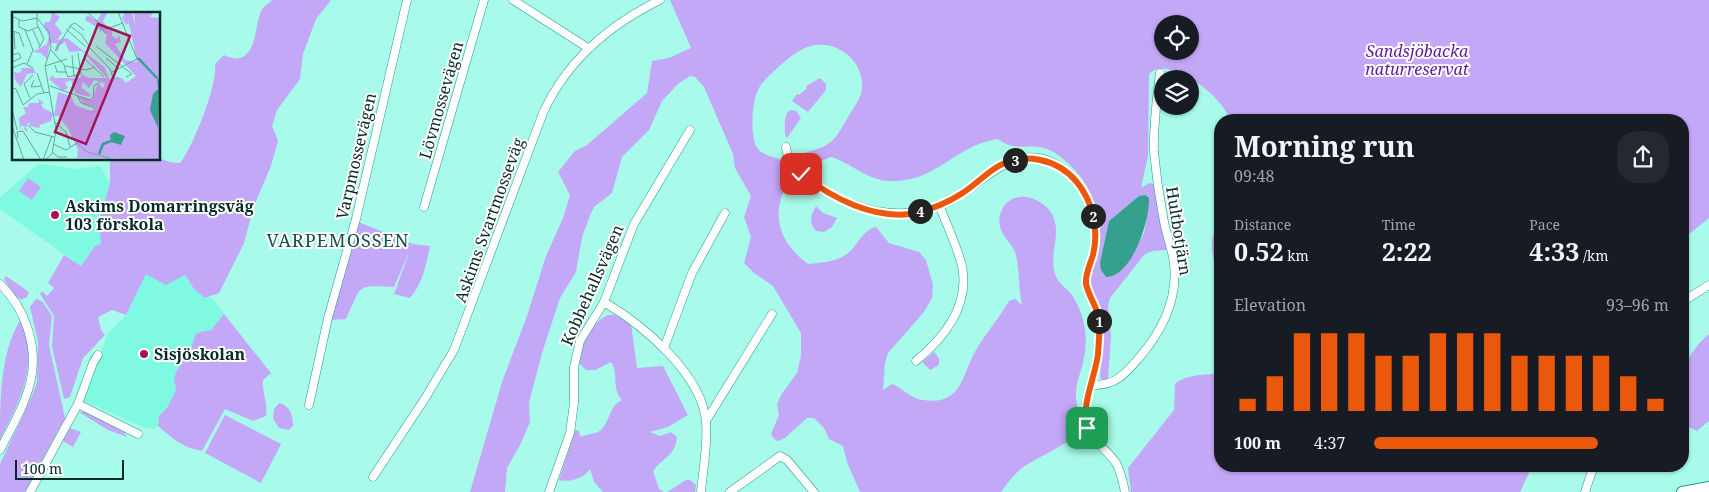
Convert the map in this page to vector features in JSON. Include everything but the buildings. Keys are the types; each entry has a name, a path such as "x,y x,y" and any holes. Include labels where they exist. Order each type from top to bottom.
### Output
{"street":[{"name":"Varpmossevägen","path":"309,405 328,318 356,219 407,0"},
{"name":"Lövmossevägen","path":"424,207 484,0"},
{"path":"513,0 588,48"},
{"name":"Askims Svartmosseväg","path":"373,477 454,350 543,113 562,78 588,48 623,20 660,0"},
{"name":"Hultbotjärn","path":"1092,385 1106,385 1115,382 1132,366 1161,329 1172,297 1174,264 1159,196 1154,151 1155,115"},
{"name":"Kobbehallsvägen","path":"549,492 572,426 577,350 604,302 634,224 690,130"},
{"path":"786,147 790,159 801,174 846,202 871,210 898,214 914,213 940,205 963,193 996,168 1008,162 1022,159 1039,159 1059,166 1079,184 1090,203 1095,225 1094,249 1086,279 1099,321 1099,344 1086,407 1087,428 1116,463 1125,492"},
{"path":"916,361 933,347 948,330 956,314 963,288 960,260 940,205"},
{"path":"664,348 692,273 726,213"},
{"path":"0,284 15,302 27,325 33,363 28,391 0,450"},
{"path":"1689,298 1709,285"},
{"path":"604,302 633,321 664,348 688,380 706,421"},
{"path":"701,492 706,421 772,314"},
{"path":"31,492 78,404 93,363 98,355"},
{"path":"78,404 138,434"},
{"path":"730,492 780,456 786,460 814,492"},
{"path":"1585,492 1592,472"},
{"path":"1682,492 1707,489"}],"shaded area":[{"name":"Askims Domarringsväg 103 förskola","path":"39,164 79,169 100,166 110,183 99,221 101,245 95,246 81,266 0,209 0,197"},
{"path":"1145,195 1149,198 1149,208 1138,246 1124,268 1115,275 1106,277 1101,270 1100,263 1109,221 1139,196"},
{"name":"Sisjöskolan","path":"146,274 185,274 194,289 205,298 212,298 224,314 211,330 196,333 191,348 176,372 174,379 176,390 167,408 159,416 158,426 154,429 145,428 84,401 107,335 126,315"}],"green space":[{"path":"272,0 331,0 316,19 303,54 300,79 277,110 272,126 278,141 271,166 254,206 244,243 219,293 205,298 194,289 185,275 166,285 146,274 126,315 112,310 98,317 101,330 105,335 83,358 70,397 64,399 52,347 54,316 40,294 42,291 47,296 54,288 48,283 64,255 81,266 95,246 101,244 99,221 110,183 110,162 114,160 160,160 160,158 180,163 204,115 213,86 215,64 224,55 235,58 243,57 248,52 255,36 261,11"},
{"name":"Sandsjöbacka naturreservat","path":"670,0 1709,0 1709,218 1689,234 1689,114 1227,114 1218,101 1199,84 1199,70 1154,70 1149,74 1148,156 1141,188 1149,183 1153,184 1167,250 1153,251 1145,254 1110,298 1108,305 1111,337 1108,379 1102,380 1100,377 1104,327 1102,315 1091,285 1092,269 1100,237 1099,223 1092,197 1078,174 1069,164 1049,150 1012,146 998,139 969,149 919,177 905,180 880,180 831,157 803,168 798,161 799,155 825,146 834,139 861,94 862,83 856,64 850,56 832,46 811,46 801,50 787,60 760,86 752,120 754,140 756,147 766,154 783,161 791,171 790,180 782,195 779,206 780,225 787,242 808,264 831,261 844,256 866,232 876,227 889,243 919,252 926,260 933,285 932,298 924,312 888,353 885,363 883,390 892,384 911,396 923,400 936,401 946,398 959,387 976,350 1009,301 1015,299 1022,305 1015,252 1001,231 999,221 1004,206 1009,201 1016,198 1032,198 1047,207 1055,221 1056,235 1053,263 1055,275 1075,300 1085,328 1085,351 1076,391 1079,429 1075,435 1061,446 1027,464 1001,492 860,492 847,462 843,446 829,439 824,428 814,418 807,418 785,438 778,441 774,439 771,434 779,415 777,404 781,395 797,373 801,356 801,333 773,286 754,273 744,263 751,237 744,217 751,196 735,168 733,154 704,87 695,77 690,76 678,84 662,101 649,130 622,157 612,193 594,207 591,213 582,237 576,272 560,298 543,350 529,402 530,422 507,468 505,492 470,492 503,379 527,316 546,256 563,218 570,195 558,172 575,151 587,145 647,93 652,61 669,58 691,48","holes":["1139,196 1149,204 1144,233 1127,264 1101,270 1109,221"]},
{"path":"820,78 826,84 826,90 808,112 792,101 797,94 799,95 807,88 806,86"},
{"path":"790,110 796,111 801,118 787,138 785,135 785,121 786,115"},
{"path":"28,178 41,187 32,200 19,191"},
{"path":"816,206 823,213 837,218 832,227 824,232 816,231 811,222"},
{"path":"356,221 413,244 430,246 425,267 421,280 410,298 394,294 410,250 394,287 366,287 358,293 346,319 329,320"},
{"path":"1214,234 1214,262 1212,251"},
{"path":"6,276 29,292 27,297 21,300 14,295 4,279"},
{"path":"36,299 42,301 52,316 49,345 65,418 25,492 0,492 0,464 37,382 38,342 30,307"},
{"path":"224,314 271,373 263,380 266,416 253,421 225,409 202,451 195,450 178,442 158,426 159,416 167,408 176,390 174,379 176,372 191,348 196,333 211,330"},
{"path":"608,315 615,315 631,324 637,368 663,366 688,415 668,427 650,432 660,436 671,432 677,437 674,449 653,471 659,489 664,492 603,492 594,482 590,469 576,479 559,480 575,430 578,430 581,437 599,432 612,409 622,400 617,391 615,371 611,362 595,370 586,370 579,363 587,335 595,324"},
{"path":"21,319 26,336 28,367 21,395 0,440 1,392 5,361 14,332"},
{"path":"1709,334 1709,421 1697,431 1689,427 1689,359 1698,344"},
{"path":"934,352 939,358 939,365 930,370 922,362"},
{"path":"1214,374 1214,472 1529,473 1520,492 1131,492 1128,468 1174,410 1175,384 1185,378"},
{"path":"279,403 286,406 291,415 293,426 289,430 279,428 273,419 274,409"},
{"path":"79,412 85,412 124,432 127,437 108,430"},
{"path":"225,415 281,444 261,483 205,453"},
{"path":"69,428 81,432 73,447 64,442 62,438"},
{"path":"686,480 690,480 696,485 695,492 667,492"}],"place":[{"name":"Askims Domarringsväg 103 förskola","path":"55,215"},
{"name":"Sisjöskolan","path":"144,354"}],"district":[{"name":"VARPEMOSSEN","path":"338,241"}],"route":[{"path":"801,174 822,189 846,202 871,210 898,214 914,213 947,202 963,193 996,168 1016,160 1039,159 1059,166 1073,178 1079,184 1090,203 1095,225 1094,249 1086,274 1086,285 1097,311 1099,344 1086,407 1085,421 1087,428"}]}
